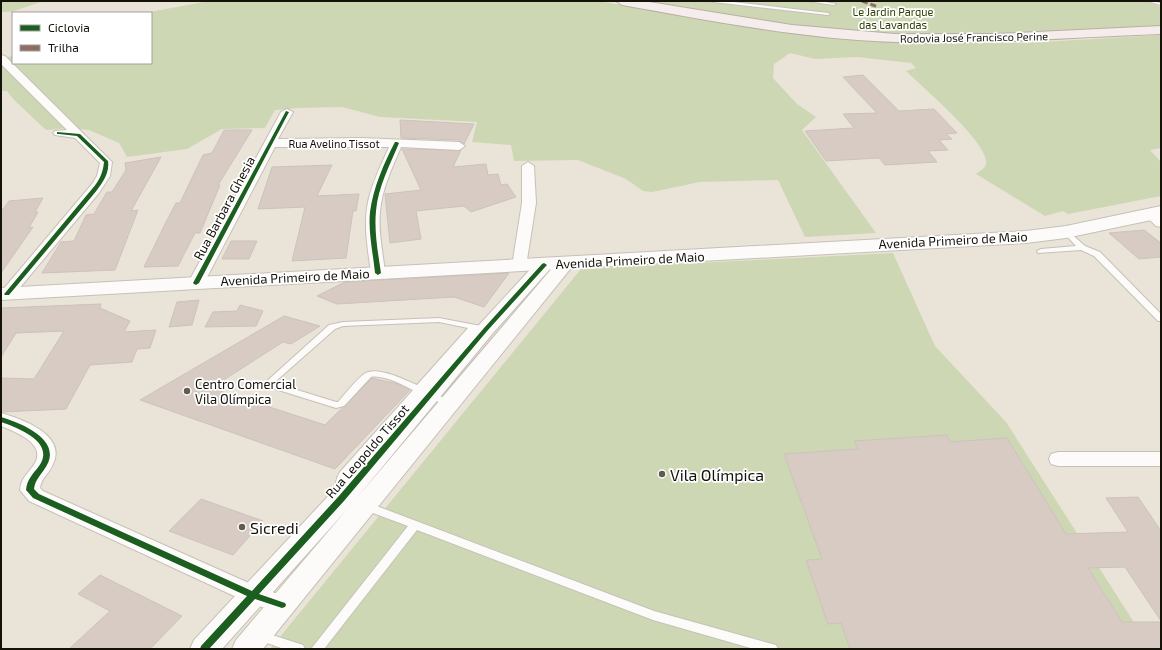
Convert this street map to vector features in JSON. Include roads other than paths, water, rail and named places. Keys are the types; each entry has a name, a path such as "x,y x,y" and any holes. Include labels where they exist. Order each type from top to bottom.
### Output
{"main road":[{"name":"Rodovia José Francisco Perine","path":"622,1 786,27 893,38 994,39 1161,30"},
{"name":"Avenida Primeiro de Maio","path":"4,294 1026,237 1066,232 1158,216"}],"street":[{"path":"1,58 12,55"},
{"path":"1,58 106,162 106,170 102,180 4,294"},
{"name":"Rua Barbara Ghesia","path":"196,283 287,112"},
{"path":"59,133 78,135"},
{"name":"Rua Avelino Tissot","path":"270,143 397,143 459,146"},
{"path":"378,273 373,231 374,204 376,193 397,143"},
{"path":"519,266 531,183 528,166"},
{"name":"Rua Leopoldo Tissot","path":"204,649 341,499 432,396 527,296 555,264"},
{"name":"Rua Leopoldo Tissot","path":"252,642 365,506 432,396 480,328 527,296"},
{"path":"1,419 16,424 44,442 48,452 45,463 30,481 30,490 36,496 253,595 282,605"},
{"path":"1058,459 1161,459"}],"lane":[{"path":"713,1 828,14"},
{"path":"750,1 769,4 778,8"},
{"path":"809,1 834,4"},
{"path":"1152,1 1161,4"},
{"path":"1066,232 1082,248 1097,254 1161,318"},
{"path":"1041,251 1082,248"},
{"path":"432,396 393,378 371,374 341,404 336,405 275,386 271,381 332,327 343,324 439,320 480,328"},
{"path":"341,499 365,506 653,615 772,649"},
{"path":"317,649 415,525"},
{"path":"252,642 299,649"}],"place":[{"name":"Centro Comercial Vila Olímpica","path":"187,391"},
{"name":"Vila Olímpica","path":"662,474"},
{"name":"Sicredi","path":"242,527"}],"park label":[{"name":"Le Jardin Parque das Lavandas","path":"893,17"}]}
